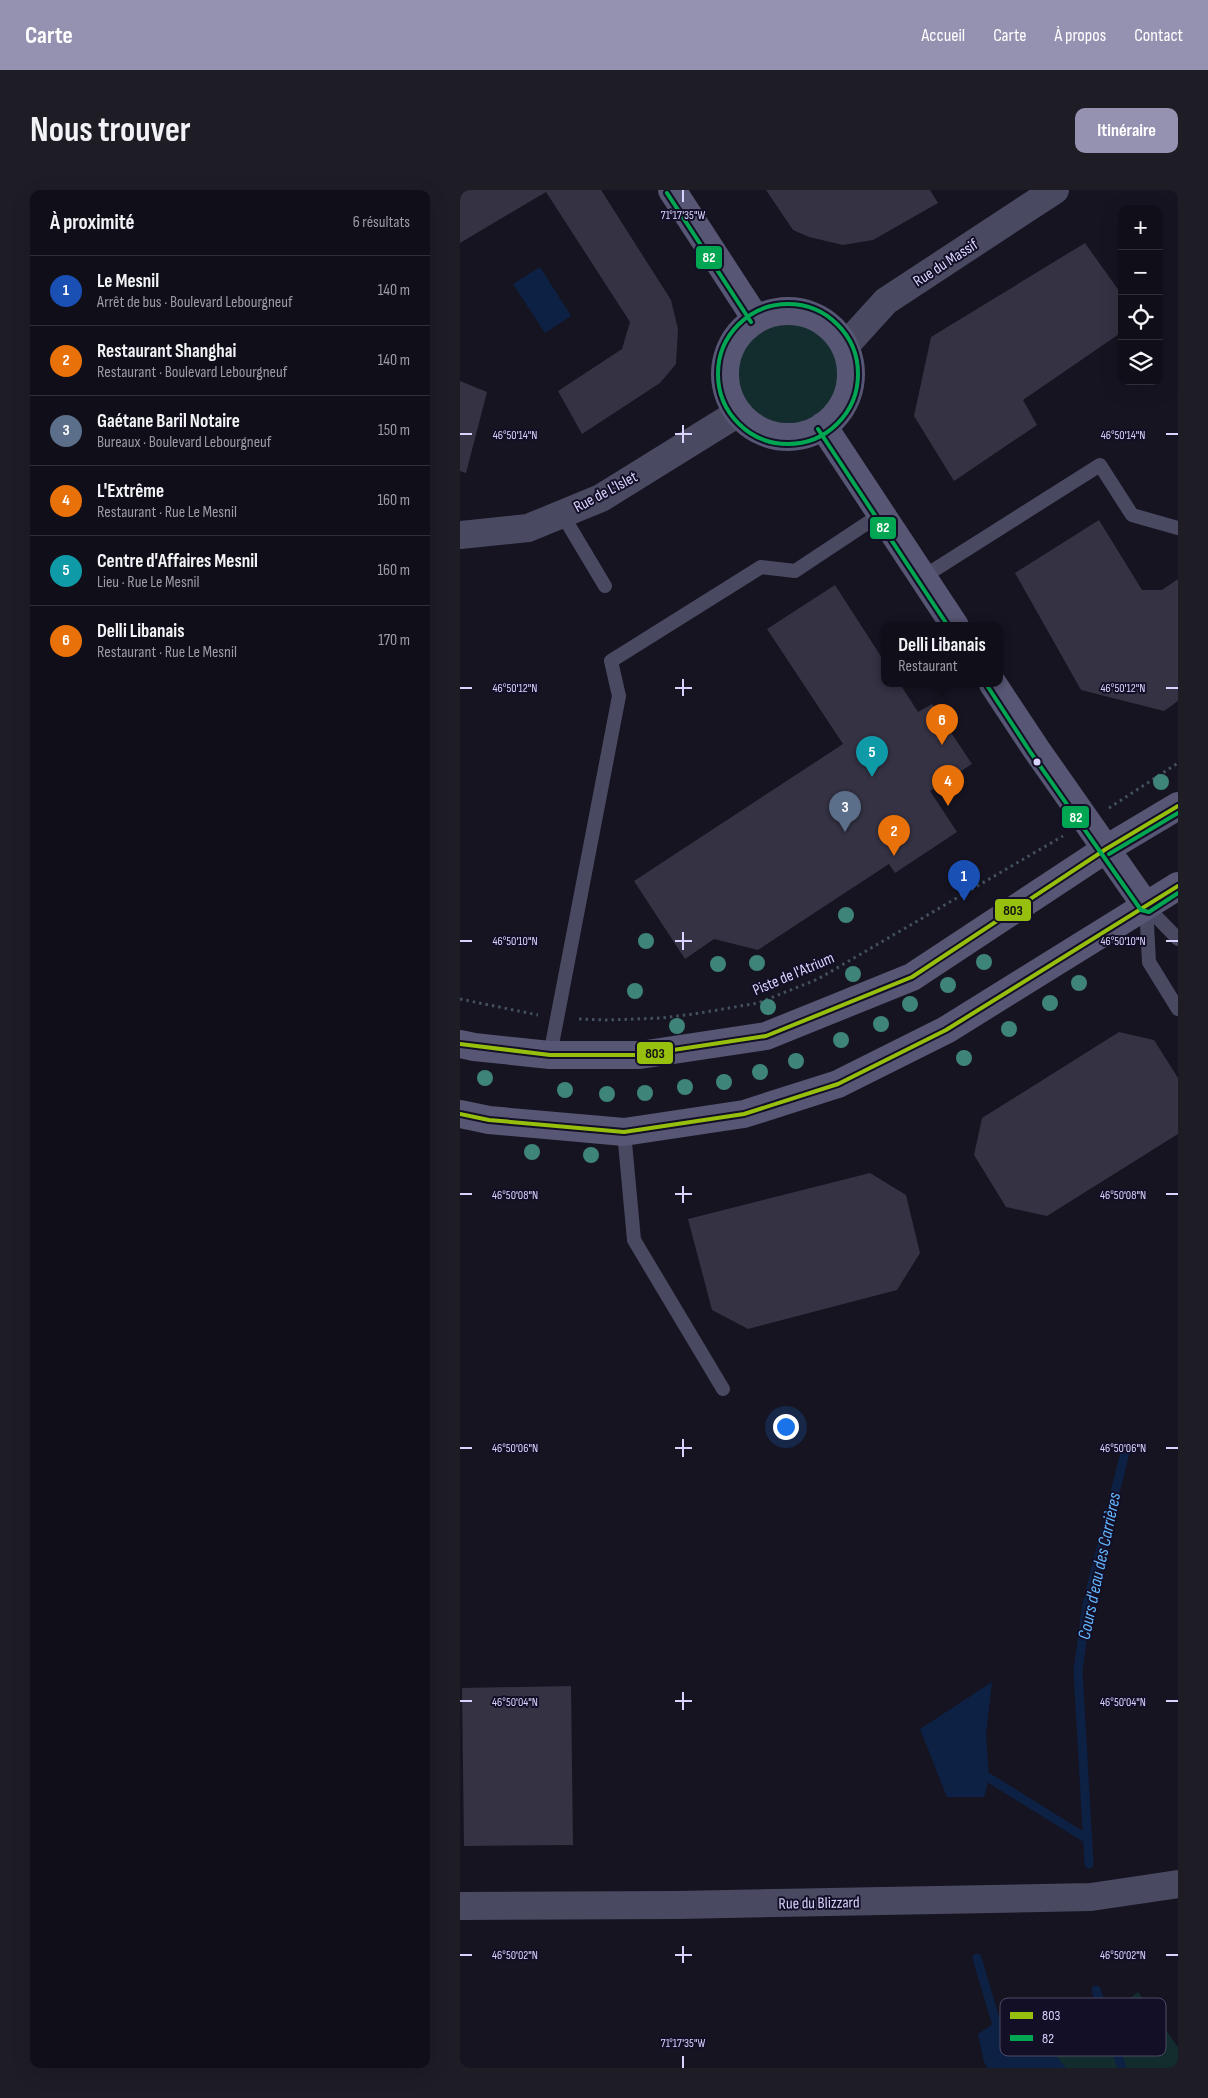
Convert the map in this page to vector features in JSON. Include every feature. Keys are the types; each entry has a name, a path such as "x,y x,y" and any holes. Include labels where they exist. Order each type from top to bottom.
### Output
{"main road":[{"path":"672,190 756,319"},
{"path":"781,311 809,314 823,321 836,332 845,346 850,362 851,379 848,395 840,409 823,426 810,433 794,437 762,432 748,424 738,413 729,398 724,382 726,357 737,336 745,326 769,313 781,311"},
{"path":"823,426 952,622"},
{"path":"995,687 1146,906"},
{"path":"460,1044 550,1055 640,1055 766,1036 912,977 1106,849 1178,806"},
{"path":"460,1114 489,1120 624,1132 744,1114 838,1084 946,1030 1178,886"}],"street":[{"name":"Rue du Massif","path":"845,346 886,301 1055,190"},
{"name":"Rue de L'Islet","path":"460,535 528,528 601,498 738,413"},
{"name":"Rue du Blizzard","path":"460,1906 678,1905 1091,1897 1178,1884"}],"lane":[{"path":"923,578 1100,465 1132,515 1178,528"},
{"path":"562,514 605,586"},
{"path":"550,1055 620,696 611,661 761,567 795,571 881,514"},
{"path":"1146,906 1178,939"},
{"path":"1146,906 1149,962 1178,1009"},
{"path":"624,1132 634,1240 723,1389"}],"path":[{"path":"1113,805 1178,763"},
{"name":"Piste de l'Atrium","path":"460,999 558,1018 608,1020 662,1018 758,1003 818,979 1047,846"}],"green space":[{"path":"788,310 812,315 833,328 846,349 851,373 846,397 833,418 812,431 788,436 764,431 743,418 730,397 725,373 730,349 743,328 764,315"},
{"path":"1138,1992 1142,1998 1130,1998"},
{"path":"1166,2030 1178,2047 1178,2068 1038,2068 1054,2056 1166,2056"}],"water":[{"path":"540,267 571,316 545,333 513,284"},
{"path":"992,1682 986,1734 989,1778 984,1797 947,1797 920,1729"},
{"path":"1000,2019 1000,2056 1057,2056 1066,2068 988,2068 984,2062 978,2034"}],"building":[{"path":"460,190 601,190 671,300 678,329 676,364 660,383 582,434 558,391 622,349 630,322 546,192 460,243"},
{"path":"766,190 930,190 938,203 873,240 843,245 809,237 793,230"},
{"path":"1085,243 1118,289 1118,335 1023,400 1037,425 954,481 914,416 931,337"},
{"path":"460,381 487,392 466,473 460,471"},
{"path":"1099,520 1142,590 1162,590 1178,579 1178,701 1164,711 1081,690 1015,573"},
{"path":"835,585 881,656 881,687 902,687 918,712 932,704 972,764 930,791 957,832 895,873 889,864 758,950 714,939 685,959 634,881 843,744 767,629"},
{"path":"1119,1032 1154,1040 1178,1078 1178,1134 1047,1216 1006,1207 974,1155 982,1118"},
{"path":"870,1173 906,1195 920,1253 897,1290 748,1329 712,1310 688,1219"},
{"path":"571,1686 573,1845 464,1846 462,1688"}],"waterway":[{"name":"Cours d'eau des Carrières","path":"1089,1864 1078,1671 1087,1604 1126,1449"},
{"path":"989,1778 1087,1839"},
{"path":"977,1958 996,2022"},
{"name":"Cours d'eau des Carrières","path":"1096,1990 1099,1998"},
{"name":"Cours d'eau des Carrières","path":"1118,2056 1122,2068"}],"transit line":[{"name":"82","path":"667,193 751,322"},
{"name":"82","path":"788,304 815,310 827,316 837,325 846,335 852,347 858,374 852,401 846,413 837,423 827,432 815,438 788,444 761,438 749,432 739,423 730,413 724,401 718,374 724,347 730,335 739,325 749,316 761,310 788,304"},
{"name":"82","path":"818,429 945,622"},
{"name":"82","path":"988,687 1031,753 1141,910 1149,912 1178,893"},
{"name":"803","path":"460,1044 550,1055 640,1055 766,1036 912,977 1106,849 1178,806"},
{"name":"82","path":"1109,854 1178,813"},
{"name":"803","path":"460,1114 489,1120 624,1132 744,1114 838,1084 946,1030 1178,886"}],"place":[{"name":"Delli Libanais","path":"942,745"},
{"name":"Centre d'Affaires Mesnil","path":"872,777"},
{"name":"L'Extrême","path":"948,806"},
{"name":"Gaétane Baril Notaire","path":"845,832"},
{"name":"Restaurant Shanghai","path":"894,856"},
{"name":"Le Mesnil","path":"964,901"}]}
